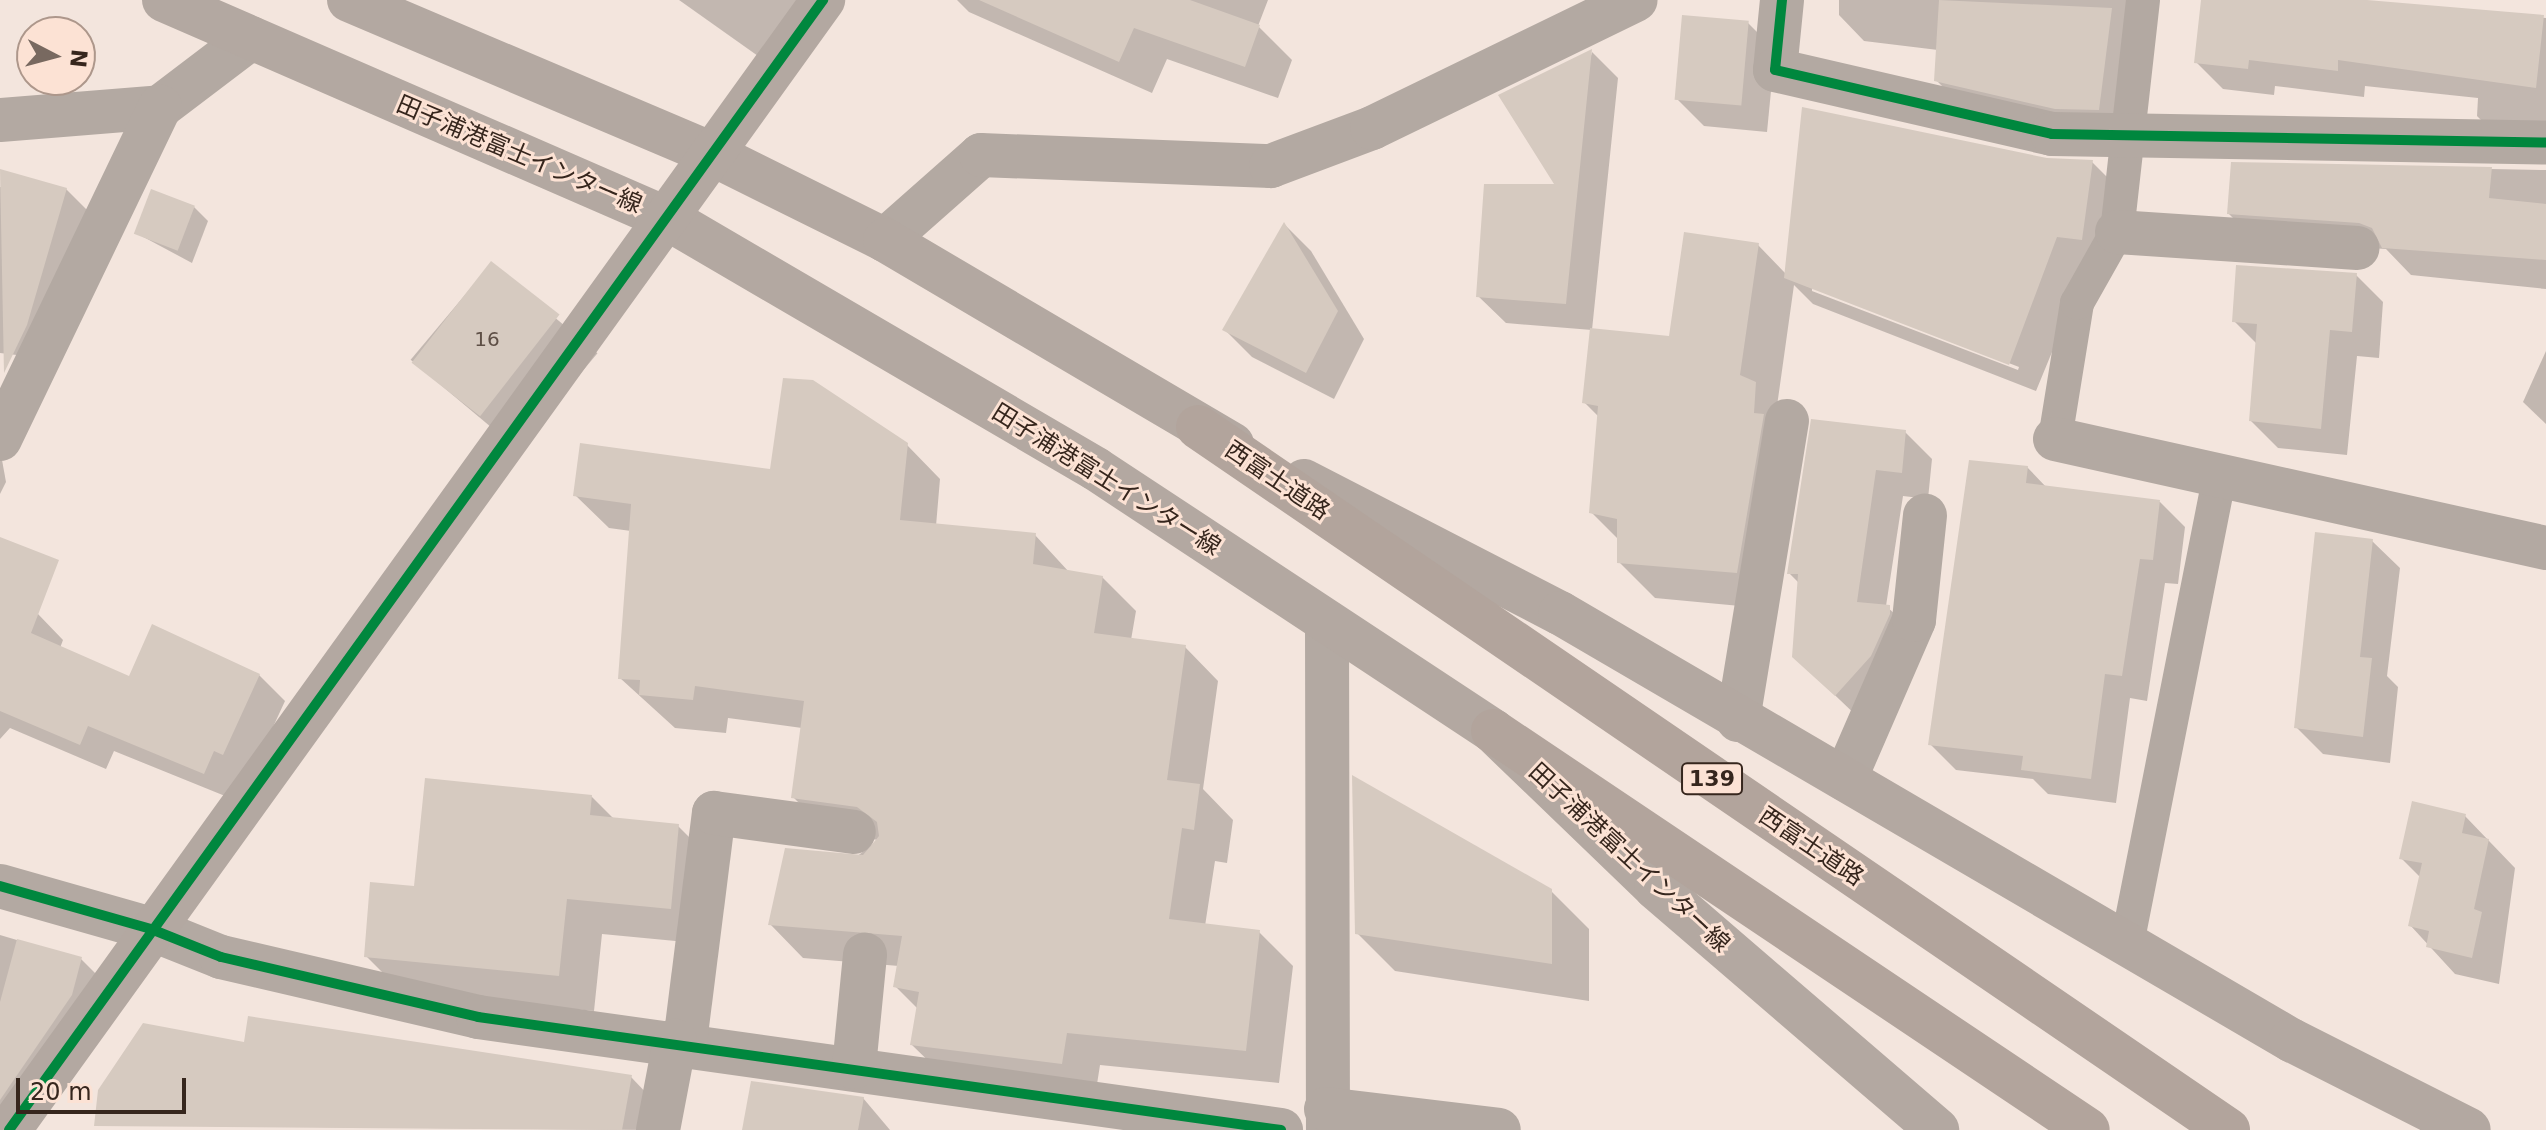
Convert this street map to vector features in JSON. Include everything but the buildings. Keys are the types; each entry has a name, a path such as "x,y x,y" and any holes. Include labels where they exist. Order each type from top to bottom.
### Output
{"highway":[{"name":"西富士道路","path":"1198,427 2228,1130"},
{"path":"1493,731 2088,1130"}],"main road":[{"name":"田子浦港富士インター線","path":"164,0 670,220 1096,469 1493,731 1656,888 1937,1130"},
{"path":"349,0 714,155 885,240 1198,427 1560,613 1738,720 1845,779 2291,1040 2469,1130"},
{"path":"9,1130 151,929 670,220 823,0"}],"street":[{"path":"885,240 981,155 1271,166 1372,128 1636,0"},
{"path":"1782,0 1775,70 2052,134 2546,143"},
{"path":"0,439 160,107 251,38"},
{"path":"0,120 160,107"},
{"path":"2117,232 2357,248"},
{"path":"1738,720 1787,421"},
{"path":"2055,439 2546,548"},
{"path":"1845,779 1914,620 1925,516"},
{"path":"1327,622 1327,1120 1499,1130"},
{"path":"658,1130 680,1042 714,813 854,832"},
{"path":"0,886 151,929 221,957 478,1017 680,1042 1281,1130"},
{"path":"854,1067 865,955"}],"lane":[{"path":"2055,439 2077,303 2117,232 2143,0"},
{"path":"2127,944 2220,474"}],"cycle path":[{"path":"9,1130 823,0"},
{"path":"1782,0 1775,70 2052,134 2546,143"},
{"path":"0,886 151,929 221,957 478,1017 1281,1130"}]}
